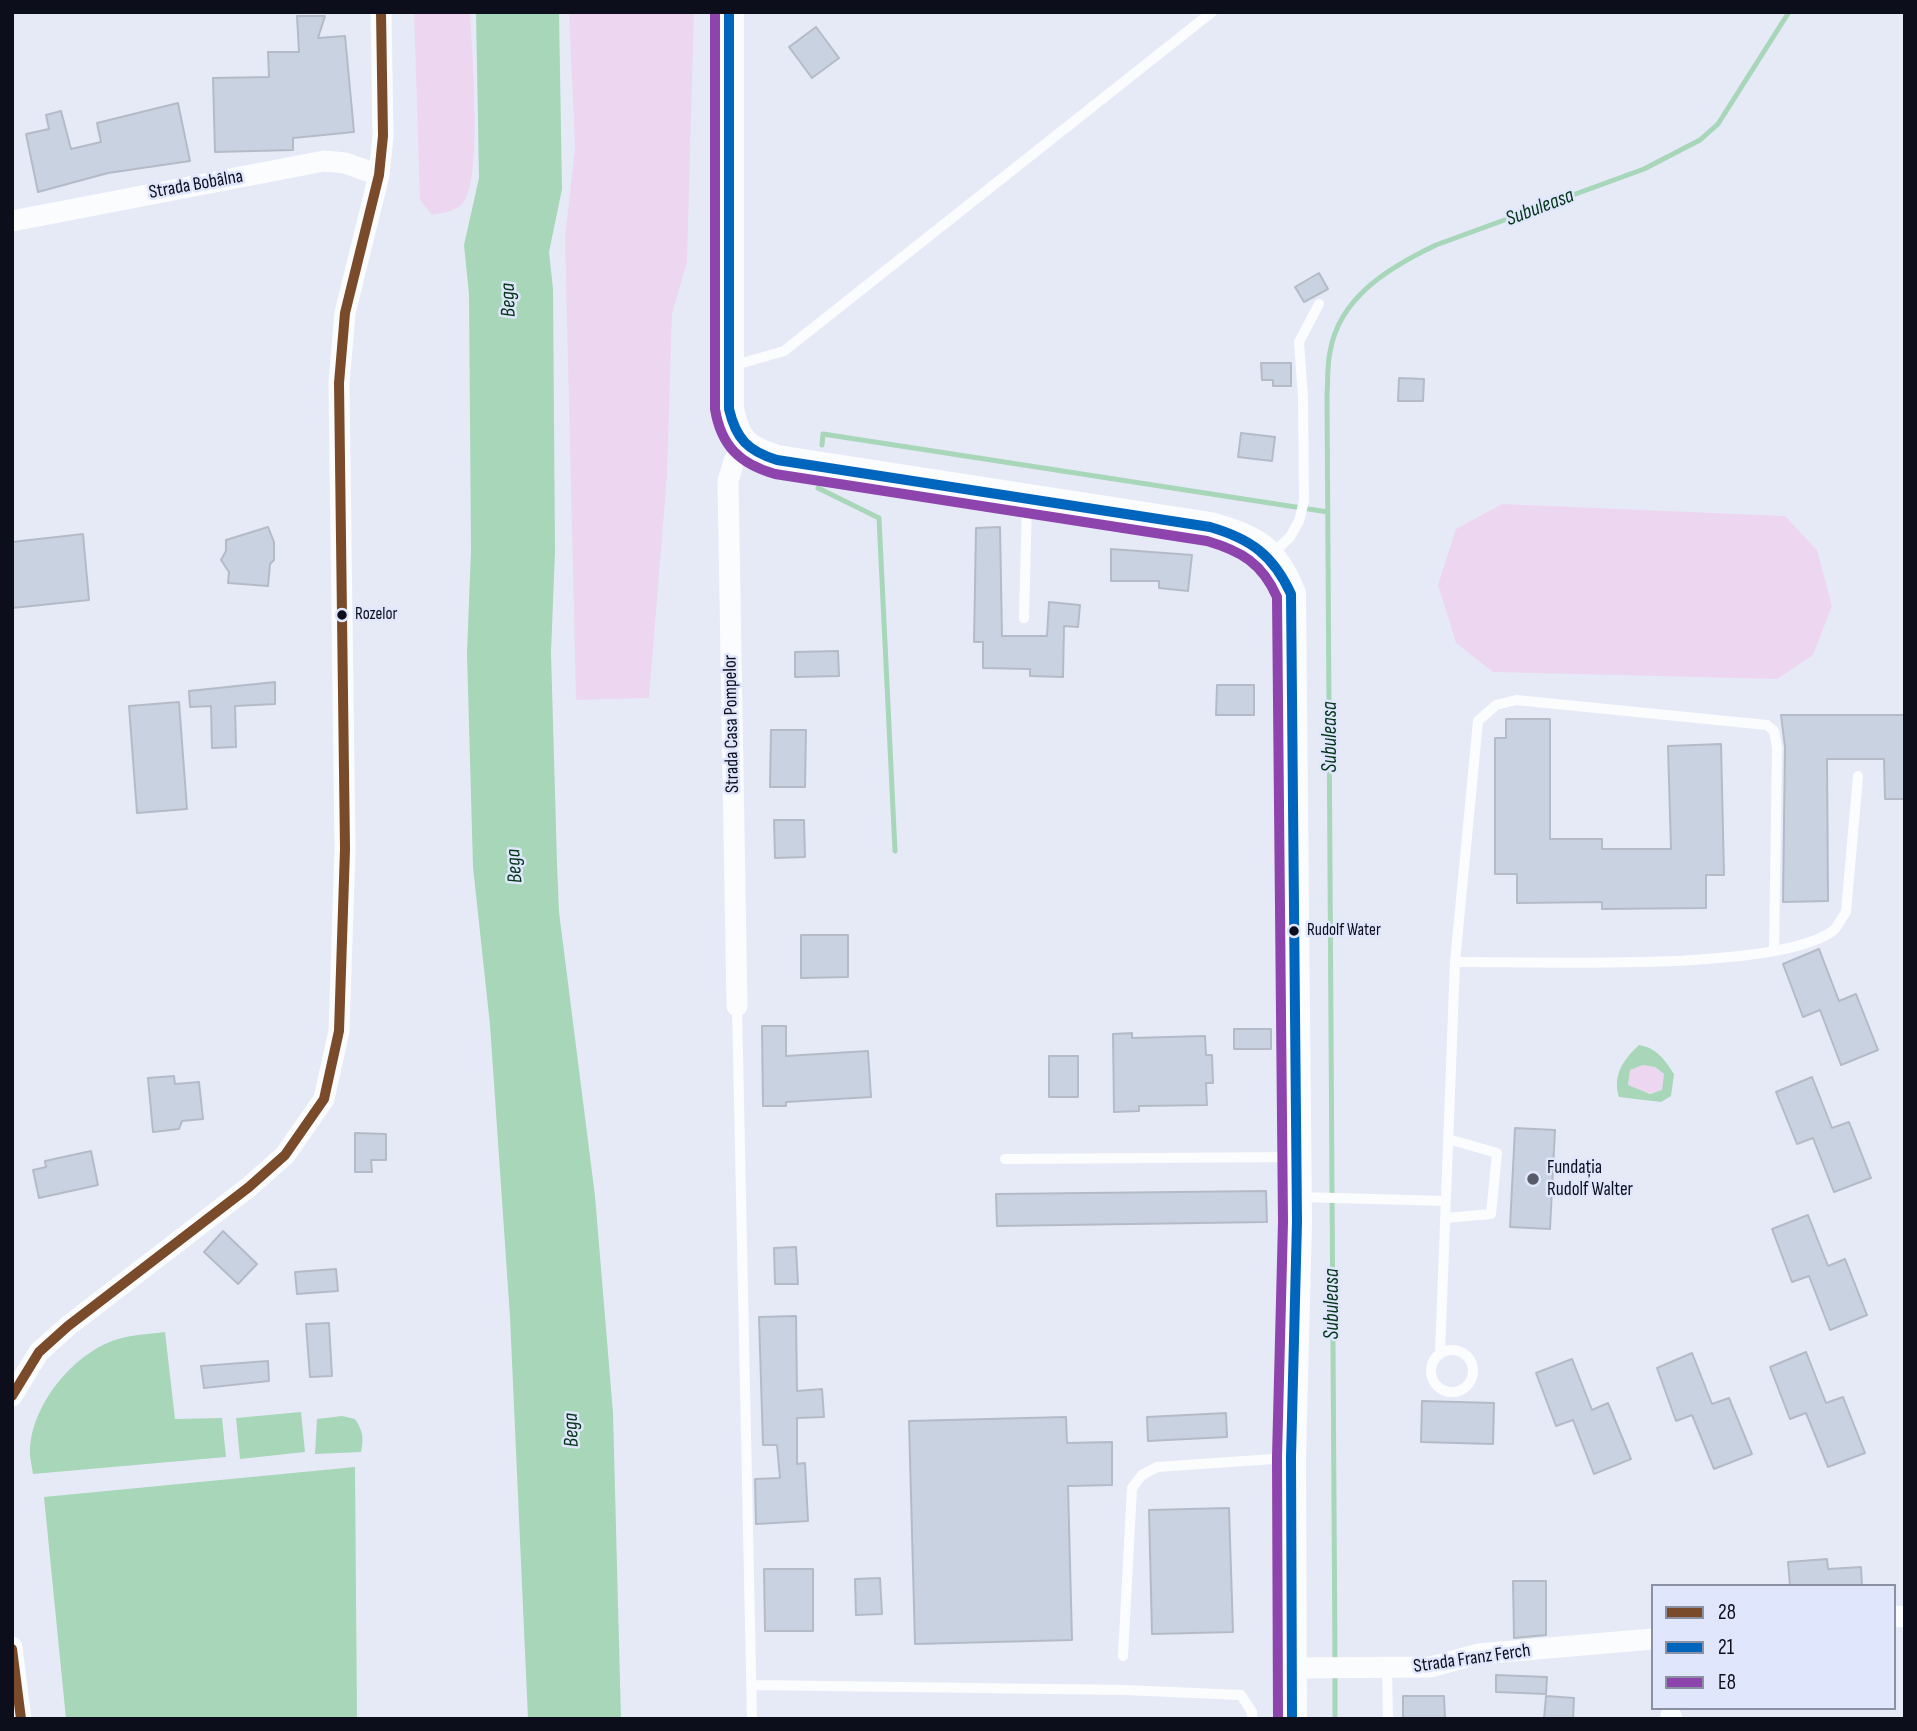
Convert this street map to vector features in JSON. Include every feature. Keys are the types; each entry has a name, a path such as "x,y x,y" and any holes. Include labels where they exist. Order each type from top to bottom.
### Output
{"street":[{"path":"12,1396 39,1352 68,1326 250,1186 285,1155 324,1099 339,1031 345,849 339,383 345,313 379,174 383,136 382,12"},
{"path":"729,12 729,409 734,430 745,447 777,460 1210,527 1257,544 1271,556 1282,572 1291,594 1297,1157 1302,1197 1291,1457 1304,1668 1292,1719"},
{"name":"Strada Bobâlna","path":"12,221 324,161 345,163 379,174"},
{"name":"Strada Casa Pompelor","path":"737,1006 728,481 734,461 745,447"},
{"name":"Strada Franz Ferch","path":"1304,1668 1431,1667 1478,1654 1651,1639"},
{"path":"12,1647 21,1719"}],"lane":[{"path":"729,366 784,351 1212,12"},
{"path":"1271,556 1290,537 1299,521 1304,501 1303,397 1299,342 1319,304"},
{"path":"1024,618 1027,499"},
{"path":"1440,1354 1459,1351 1473,1365 1473,1376 1461,1391 1441,1389 1431,1372 1440,1354 1455,962 1478,721 1496,705 1516,700 1760,723 1774,731 1777,747 1774,951"},
{"path":"1455,962 1717,960 1774,951 1834,930 1846,912 1858,776"},
{"path":"737,1006 752,1719"},
{"path":"1445,1218 1491,1214 1497,1153 1448,1139"},
{"path":"1005,1159 1297,1157"},
{"path":"1302,1197 1446,1201"},
{"path":"1123,1656 1132,1488 1142,1475 1157,1467 1291,1457"},
{"path":"1387,1668 1388,1719"},
{"path":"752,1685 1125,1690 1241,1695 1252,1712 1252,1719"}],"shaded area":[{"path":"414,12 470,12 475,138 470,185 465,200 459,207 432,215 420,200"},
{"path":"569,12 694,12 687,262 672,314 667,476 649,698 576,700 565,238 575,147"},
{"path":"1502,504 1785,516 1817,550 1832,606 1813,655 1777,679 1493,672 1456,643 1438,585 1456,529"},
{"path":"1643,1065 1655,1067 1664,1074 1663,1090 1644,1093 1628,1085 1630,1070"}],"water":[{"name":"Bega","path":"476,12 559,12 562,189 549,252 553,289 555,551 551,653 557,863 559,912 595,1196 613,1413 621,1719 528,1719 510,1317 490,1025 473,867 467,653 471,550 469,294 464,245 479,178"},
{"path":"1639,1045 1656,1052 1664,1059 1674,1074 1671,1096 1661,1102 1619,1097 1618,1075","holes":["1643,1065 1655,1067 1664,1074 1662,1090 1650,1094 1628,1085 1630,1070"]},
{"path":"165,1332 175,1419 222,1418 226,1457 33,1474 30,1450 38,1414 69,1370 97,1348 112,1341"},
{"path":"301,1412 305,1452 240,1459 236,1418"},
{"path":"342,1416 355,1419 358,1423 362,1435 361,1452 315,1454 317,1419"},
{"path":"355,1467 357,1719 66,1719 44,1497"}],"building":[{"path":"297,16 325,16 318,38 345,36 354,132 293,138 293,150 215,152 213,78 269,77 268,52 299,52"},
{"path":"816,27 839,58 812,78 789,47"},
{"path":"178,103 190,161 108,173 38,192 26,134 49,129 46,115 61,111 71,149 101,142 97,123"},
{"path":"1319,273 1328,289 1304,302 1295,287"},
{"path":"1261,363 1291,363 1291,386 1273,386 1273,380 1262,380"},
{"path":"1399,378 1424,379 1423,401 1398,401"},
{"path":"1241,433 1275,437 1272,461 1238,457"},
{"path":"268,527 274,542 274,560 270,564 268,586 228,583 229,572 221,560 226,551 226,540"},
{"path":"1000,527 1002,636 1047,636 1049,602 1080,605 1078,627 1064,626 1063,677 1030,676 1030,669 983,668 983,642 974,642 976,528"},
{"path":"83,534 89,600 12,608 12,542"},
{"path":"1111,549 1192,555 1188,591 1159,588 1159,581 1111,581"},
{"path":"838,651 839,676 795,677 795,652"},
{"path":"275,682 275,704 235,706 236,747 212,748 211,706 190,707 189,691"},
{"path":"1217,685 1254,685 1254,715 1216,715"},
{"path":"179,702 187,809 137,813 129,706"},
{"path":"1781,715 1905,715 1905,799 1885,799 1884,759 1827,759 1828,901 1783,902 1785,747"},
{"path":"1506,719 1550,719 1550,839 1602,839 1602,849 1671,849 1668,746 1721,744 1724,875 1706,875 1706,908 1602,909 1602,902 1517,903 1517,874 1495,874 1495,738 1506,738"},
{"path":"771,730 806,730 805,787 770,787"},
{"path":"774,820 804,820 805,857 775,858"},
{"path":"801,935 848,935 848,977 801,978"},
{"path":"1819,949 1839,1001 1856,994 1878,1050 1841,1065 1820,1010 1803,1017 1783,964"},
{"path":"762,1026 786,1026 786,1056 868,1051 871,1097 763,1106"},
{"path":"1234,1029 1271,1029 1271,1049 1234,1049"},
{"path":"1132,1033 1132,1038 1205,1036 1206,1055 1212,1055 1213,1083 1206,1083 1207,1105 1139,1106 1139,1111 1114,1112 1113,1034"},
{"path":"1049,1056 1078,1056 1078,1097 1049,1097"},
{"path":"174,1076 175,1084 199,1082 203,1119 182,1121 179,1129 153,1132 148,1078"},
{"path":"1812,1077 1832,1128 1849,1122 1871,1178 1834,1192 1813,1138 1797,1144 1776,1092"},
{"name":"Fundația Rudolf Walter","path":"1515,1128 1555,1130 1550,1229 1510,1227"},
{"path":"355,1133 386,1134 386,1160 371,1160 372,1172 355,1172"},
{"path":"91,1151 98,1185 39,1198 33,1170 46,1167 45,1161"},
{"path":"1266,1191 1267,1222 997,1226 996,1194"},
{"path":"1808,1215 1828,1266 1845,1259 1867,1315 1830,1330 1809,1276 1792,1282 1772,1229"},
{"path":"223,1231 257,1264 238,1284 204,1252"},
{"path":"796,1247 798,1284 775,1284 774,1248"},
{"path":"336,1269 338,1291 297,1294 295,1272"},
{"path":"796,1316 797,1391 822,1389 824,1417 797,1418 797,1464 805,1463 808,1521 756,1524 755,1479 780,1478 777,1445 763,1445 759,1317"},
{"path":"329,1323 332,1376 310,1377 306,1324"},
{"path":"1806,1352 1826,1403 1843,1397 1865,1453 1828,1467 1806,1413 1790,1419 1770,1367"},
{"path":"1692,1353 1712,1404 1729,1398 1752,1454 1714,1469 1692,1415 1676,1421 1657,1368"},
{"path":"1572,1359 1592,1410 1608,1403 1631,1459 1594,1474 1573,1420 1556,1426 1536,1373"},
{"path":"268,1361 269,1381 204,1388 201,1366"},
{"path":"1422,1401 1494,1403 1493,1444 1421,1442"},
{"path":"1226,1413 1227,1437 1148,1441 1147,1417"},
{"path":"1066,1417 1067,1443 1112,1442 1112,1485 1068,1486 1072,1640 915,1644 909,1421"},
{"path":"1229,1508 1233,1632 1152,1634 1149,1510"},
{"path":"1827,1559 1828,1569 1861,1567 1862,1584 1790,1584 1788,1562"},
{"path":"764,1569 813,1569 813,1631 765,1631"},
{"path":"880,1578 882,1614 856,1615 855,1579"},
{"path":"1513,1581 1546,1581 1546,1635 1514,1638"},
{"path":"1496,1675 1547,1677 1546,1694 1496,1692"},
{"path":"1403,1696 1444,1696 1445,1719 1403,1719"},
{"path":"1546,1696 1574,1698 1573,1719 1544,1719"}],"waterway":[{"name":"Subuleasa","path":"1335,1661 1327,395 1329,357 1335,333 1355,300 1369,286 1401,263 1436,245 1644,169 1700,140 1718,124 1789,12"},
{"path":"822,445 823,434 1328,512"},
{"path":"818,488 879,518 895,851"},
{"name":"Subuleasa","path":"1335,1671 1335,1719"}],"transit line":[{"name":"28","path":"12,1396 39,1352 68,1326 249,1187 285,1155 324,1099 339,1031 345,849 339,383 345,313 379,175 383,136 381,12"},
{"name":"E8","path":"715,12 715,409 722,433 734,452 752,465 775,474 1207,541 1230,549 1249,560 1265,575 1277,597 1283,1222 1277,1457 1278,1719"},
{"name":"21","path":"729,12 729,409 735,428 745,442 758,452 777,460 1210,527 1237,537 1259,550 1277,569 1291,594 1297,1222 1291,1457 1292,1719"},
{"name":"28","path":"12,1649 21,1719"}],"place":[{"name":"Rozelor","path":"342,615"},
{"name":"Rudolf Water","path":"1294,931"},
{"name":"Fundația Rudolf Walter","path":"1533,1179"}]}
